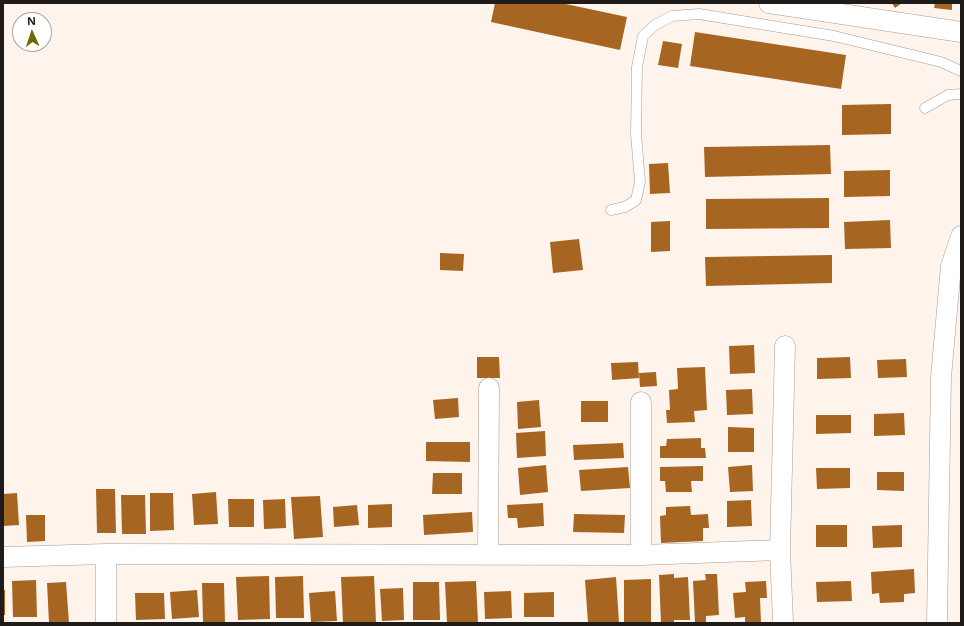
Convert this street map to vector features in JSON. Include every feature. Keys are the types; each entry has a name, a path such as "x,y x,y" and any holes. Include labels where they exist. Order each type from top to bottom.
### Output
{"street":[{"path":"769,3 961,32"},
{"path":"937,623 941,377 951,266 961,236"},
{"path":"783,623 780,550 785,346"},
{"path":"488,555 489,388"},
{"path":"641,402 641,555"},
{"path":"3,557 106,554 641,555 780,550"},
{"path":"106,554 106,623"}],"lane":[{"path":"611,210 625,207 636,200 640,182 636,134 637,67 643,36 655,24 672,16 699,14 834,36 941,62 961,70"},
{"path":"925,108 948,95 961,94"}],"building":[{"path":"495,3 561,3 627,17 620,50 491,22"},
{"path":"892,3 902,3 895,8"},
{"path":"935,3 952,3 952,10 934,8"},
{"path":"695,32 846,55 841,89 690,66"},
{"path":"663,41 682,44 678,68 658,65"},
{"path":"891,104 891,134 842,135 842,105"},
{"path":"830,145 831,174 705,177 704,147"},
{"path":"668,163 670,193 650,194 649,164"},
{"path":"890,170 890,196 844,197 844,171"},
{"path":"829,198 829,228 706,229 706,199"},
{"path":"890,220 891,248 845,249 844,222"},
{"path":"670,221 670,251 651,252 651,222"},
{"path":"579,239 583,270 553,273 550,242"},
{"path":"440,253 464,254 463,271 440,270"},
{"path":"832,255 832,283 706,286 705,257"},
{"path":"754,345 755,373 730,374 729,346"},
{"path":"477,357 499,357 500,378 477,378"},
{"path":"850,357 851,378 817,379 817,358"},
{"path":"906,359 907,377 878,378 877,360"},
{"path":"638,362 639,378 612,380 611,363"},
{"path":"705,367 707,410 694,411 695,422 667,423 666,410 670,410 669,390 678,389 677,368"},
{"path":"656,372 657,386 640,387 639,373"},
{"path":"752,389 753,414 727,415 726,390"},
{"path":"458,398 459,417 435,419 433,400"},
{"path":"539,400 541,427 518,429 517,402"},
{"path":"581,401 608,401 608,422 581,422"},
{"path":"904,413 905,435 874,436 874,414"},
{"path":"816,415 851,415 851,433 816,434"},
{"path":"728,427 754,428 754,452 728,452"},
{"path":"545,431 546,456 517,458 516,433"},
{"path":"701,438 701,448 705,448 706,458 660,458 660,446 666,446 667,439"},
{"path":"426,442 470,442 470,462 426,461"},
{"path":"623,443 624,458 574,460 573,445"},
{"path":"546,465 548,492 520,495 518,468"},
{"path":"752,465 753,491 730,492 728,467"},
{"path":"703,466 703,481 691,481 692,492 666,492 665,481 660,481 660,467"},
{"path":"628,467 630,488 581,491 579,470"},
{"path":"816,468 850,468 850,488 817,489"},
{"path":"877,472 904,472 904,491 877,490"},
{"path":"433,473 462,473 462,494 432,494"},
{"path":"96,489 115,489 116,533 97,533"},
{"path":"216,492 218,524 194,525 192,494"},
{"path":"17,493 19,525 3,526 3,494"},
{"path":"150,493 173,493 174,530 150,531"},
{"path":"121,495 145,495 146,534 122,534"},
{"path":"320,496 323,537 294,539 291,497"},
{"path":"228,499 254,499 254,527 229,527"},
{"path":"285,499 286,528 264,529 263,500"},
{"path":"751,500 752,526 727,527 727,501"},
{"path":"543,503 544,526 518,528 517,518 508,518 507,505"},
{"path":"392,504 392,527 368,528 368,505"},
{"path":"357,505 359,525 334,527 333,507"},
{"path":"690,506 691,515 708,514 709,528 703,528 703,541 661,543 660,516 666,515 666,507"},
{"path":"472,512 473,532 424,535 423,515"},
{"path":"574,514 625,515 624,533 573,532"},
{"path":"26,515 45,515 45,541 27,542"},
{"path":"816,525 847,525 847,547 816,547"},
{"path":"902,525 902,547 873,548 872,526"},
{"path":"914,569 915,593 904,594 904,602 880,603 879,593 872,594 871,572"},
{"path":"674,574 674,578 688,577 690,620 674,620 674,623 661,623 659,575"},
{"path":"705,574 717,574 719,615 706,616 706,623 695,623 693,581 706,580"},
{"path":"269,576 270,619 238,620 236,577"},
{"path":"303,576 304,618 276,618 275,577"},
{"path":"374,576 376,623 343,623 341,577"},
{"path":"616,577 619,623 588,623 585,580"},
{"path":"651,579 651,623 624,623 624,580"},
{"path":"36,580 37,617 13,617 12,581"},
{"path":"476,581 478,623 447,623 445,582"},
{"path":"766,581 767,598 760,598 761,623 745,623 745,617 735,618 733,593 746,592 745,582"},
{"path":"851,581 852,601 817,602 816,582"},
{"path":"66,582 69,623 49,623 47,583"},
{"path":"413,582 439,582 440,620 413,620"},
{"path":"202,583 224,583 225,623 203,623"},
{"path":"403,588 404,620 382,621 380,589"},
{"path":"3,590 5,590 5,615 3,615"},
{"path":"197,590 199,617 172,619 170,592"},
{"path":"335,591 337,621 311,622 309,593"},
{"path":"511,591 512,618 485,619 484,592"},
{"path":"554,592 554,617 524,617 524,593"},
{"path":"135,593 164,593 165,619 136,620"}]}
